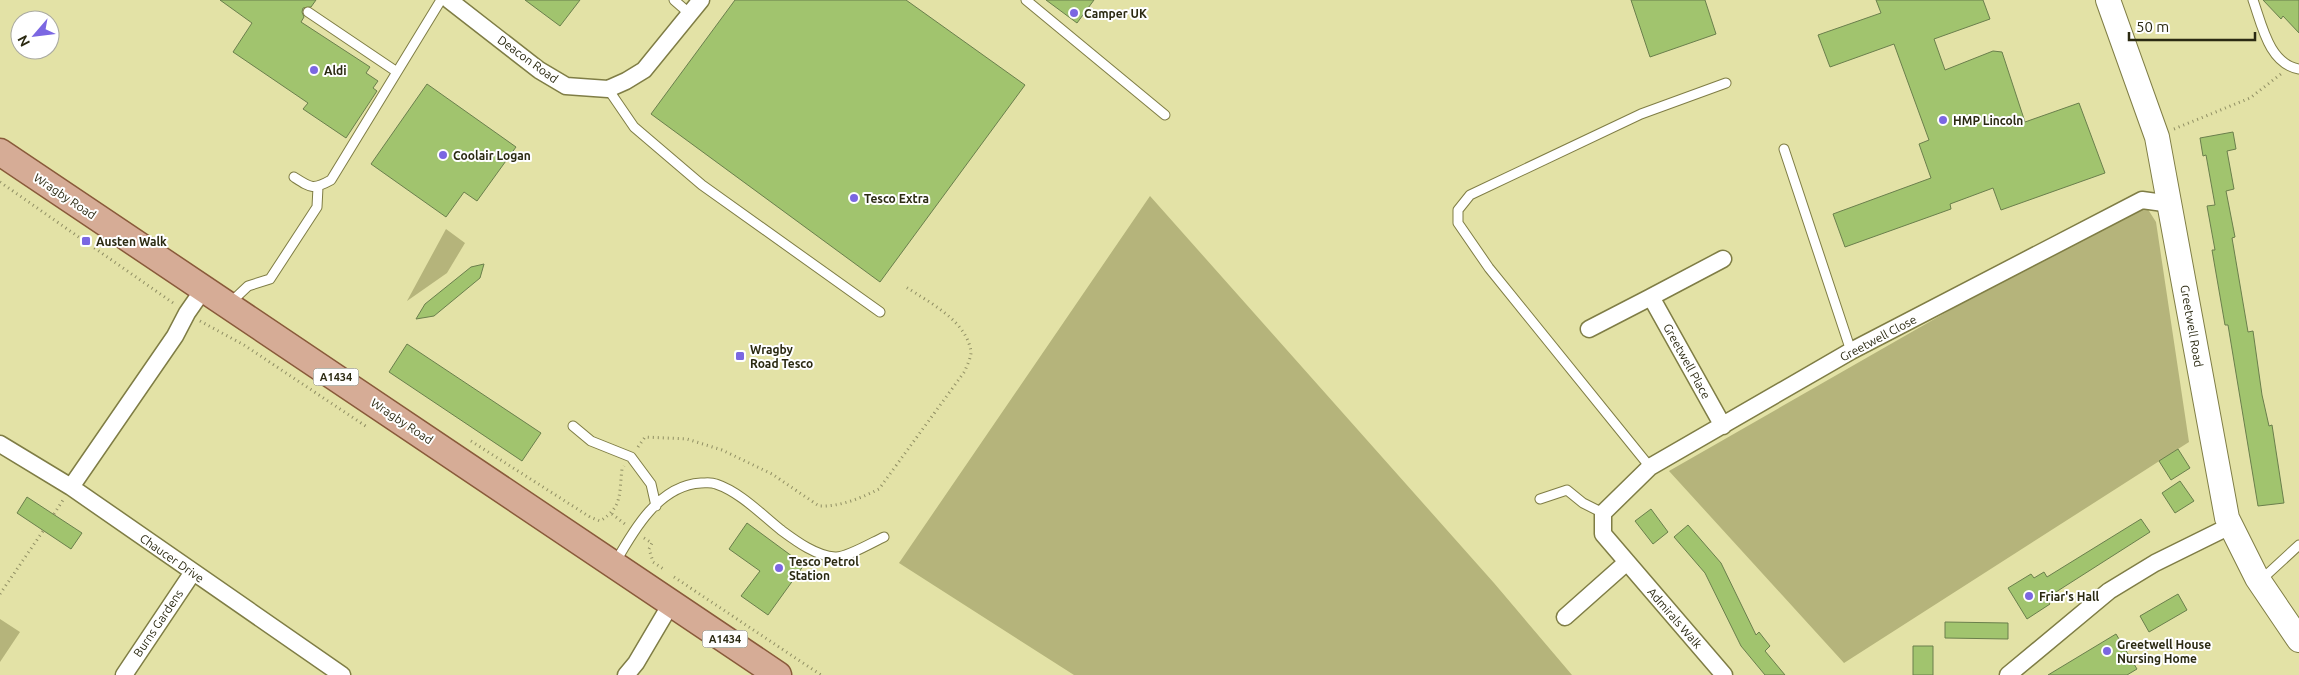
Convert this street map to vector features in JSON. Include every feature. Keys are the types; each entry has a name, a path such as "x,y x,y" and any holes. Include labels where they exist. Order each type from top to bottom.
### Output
{"main road":[{"name":"Wragby Road","path":"0,152 203,290 615,563 778,675"}],"street":[{"name":"Deacon Road","path":"449,0 539,70 566,86 608,89 644,70 701,0"},
{"name":"Greetwell Road","path":"2108,0 2157,137 2171,204 2227,518 2259,582 2299,640"},
{"name":"Greetwell Close","path":"1604,513 1650,467 1851,351 2142,200 2171,204"},
{"path":"1589,329 1724,259"},
{"path":"71,487 175,336 187,313 203,290"},
{"name":"Greetwell Place","path":"1651,297 1723,426"},
{"name":"Chaucer Drive","path":"0,444 71,487 342,675"},
{"name":"Admirals Walk","path":"1604,513 1603,534 1724,675"},
{"path":"2008,675 2109,591 2155,562 2230,526"},
{"path":"1566,617 1627,562"},
{"name":"Burns Gardens","path":"124,675 192,572"},
{"path":"626,675 636,663 672,602"}],"lane":[{"path":"294,177 308,186 318,188 331,180 441,0"},
{"path":"674,0 690,14"},
{"path":"1026,0 1165,115"},
{"path":"2253,0 2273,52 2294,68"},
{"path":"308,12 397,72"},
{"path":"1650,467 1489,268 1458,223 1458,210 1470,195 1641,114 1726,83"},
{"path":"608,89 634,127 702,185 880,312"},
{"path":"1784,148 1851,351"},
{"path":"227,306 248,286 270,279 317,207 318,188"},
{"path":"573,426 592,441 631,457 652,484 656,506"},
{"path":"615,563 634,531 656,506 674,491 695,484 714,483 736,494 797,542 826,556 837,558 884,537"},
{"path":"1540,499 1567,490 1583,503 1604,513"},
{"path":"2259,582 2299,545"}],"path":[{"path":"2157,137 2250,98 2294,68"},
{"path":"0,182 171,301"},
{"path":"612,514 618,506 622,469 645,437 687,439 722,450 772,474 819,506 842,503 879,489 965,371 971,354 966,334 947,315 906,287"},
{"path":"0,594 43,531"},
{"path":"652,543 649,549 653,562 665,571"},
{"path":"674,576 821,675"}],"shaded area":[{"path":"1150,196 1494,583 1572,675 1074,675 899,563"},
{"path":"2142,200 2156,222 2189,442 1844,663 1669,471"},
{"path":"446,229 465,243 447,273 407,301"},
{"path":"0,619 20,632 0,662"}],"building":[{"name":"Aldi","path":"220,0 316,0 311,7 303,8 304,17 301,22 370,67 366,73 378,81 373,88 377,91 346,138 303,109 308,103 233,52 252,23"},
{"path":"525,0 580,0 560,26"},
{"name":"Tesco Extra","path":"735,0 906,0 1025,85 880,282 651,114"},
{"name":"Camper UK","path":"1046,0 1094,0 1077,23"},
{"path":"1631,0 1705,0 1716,34 1650,57"},
{"path":"1876,0 1983,0 1990,19 1934,39 1945,70 1993,51 2002,52 2025,122 2079,103 2105,173 2001,210 1993,188 1950,204 1951,209 1845,247 1833,214 1931,178 1919,144 1929,140 1894,44 1830,67 1818,35 1881,13"},
{"path":"2263,0 2299,0 2299,33 2283,16 2281,19"},
{"name":"Coolair Logan","path":"427,84 516,147 477,201 464,192 446,217 371,164"},
{"path":"2233,132 2236,149 2227,151 2234,189 2226,191 2235,237 2232,238 2248,332 2253,331 2262,395 2269,426 2272,425 2284,503 2258,506 2228,325 2225,325 2212,250 2215,250 2207,206 2215,205 2206,155 2203,156 2200,138"},
{"path":"484,264 480,278 434,316 416,319 425,304 471,267"},
{"path":"407,344 541,433 522,461 389,372"},
{"path":"2178,449 2190,468 2171,480 2159,461"},
{"path":"2180,481 2194,501 2175,513 2162,493"},
{"path":"27,497 82,533 71,549 17,513"},
{"path":"1651,509 1668,532 1653,544 1635,521"},
{"path":"2141,519 2150,532 2056,592 2058,594 2047,600 2050,604 2027,619 2008,588 2031,574 2034,578 2044,572 2047,577"},
{"name":"Tesco Petrol Station","path":"747,523 804,565 768,615 741,596 760,571 729,549"},
{"path":"1688,525 1721,563 1756,635 1759,632 1770,646 1765,651 1785,675 1765,675 1741,646 1705,573 1674,537"},
{"path":"2178,594 2187,610 2149,632 2140,616"},
{"path":"1945,622 2008,623 2008,639 1945,638"},
{"name":"Greetwell House Nursing Home","path":"2116,634 2137,669 2127,675 2048,675"},
{"path":"1913,646 1933,646 1933,675 1913,675"}],"place":[{"name":"Camper UK","path":"1074,13"},
{"name":"Aldi","path":"314,70"},
{"name":"HMP Lincoln","path":"1943,120"},
{"name":"Coolair Logan","path":"443,155"},
{"name":"Tesco Extra","path":"854,198"},
{"name":"Austen Walk","path":"86,241"},
{"name":"Wragby Road Tesco","path":"740,356"},
{"name":"Tesco Petrol Station","path":"779,568"},
{"name":"Friar's Hall","path":"2029,596"},
{"name":"Greetwell House Nursing Home","path":"2107,651"}]}
